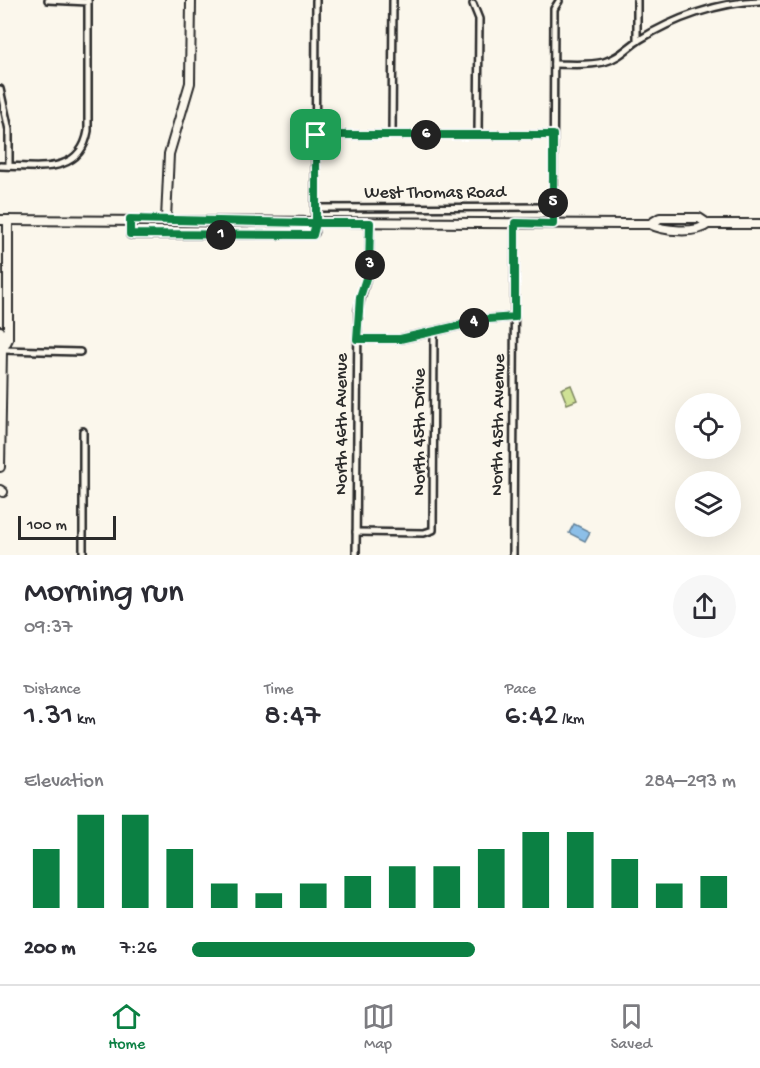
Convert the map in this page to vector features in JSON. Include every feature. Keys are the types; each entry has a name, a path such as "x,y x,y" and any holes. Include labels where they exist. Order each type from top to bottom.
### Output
{"main road":[{"path":"166,219 169,154 190,83 191,0"},
{"name":"West Thomas Road","path":"4,220 166,219 316,223 650,224 660,219 699,218 708,224 760,224"},
{"path":"1,350 8,339 4,220"},
{"path":"0,331 0,467"}],"street":[{"path":"0,166 52,166 71,161 83,150 88,131 88,1 48,0"},
{"path":"316,0 316,223"},
{"path":"392,135 393,0"},
{"path":"637,0 637,41"},
{"path":"712,0 713,9"},
{"path":"553,224 554,9 559,1"},
{"path":"554,64 605,61 622,54 637,41 675,20 713,9 760,1"},
{"path":"473,4 479,19 478,135"},
{"path":"0,89 9,130 9,166"},
{"path":"316,135 553,135"},
{"name":"West Thomas Road","path":"316,208 553,207"},
{"name":"West Thomas Road","path":"130,219 130,234 313,235 316,223"},
{"name":"North 46th Avenue","path":"356,555 357,339 360,297 369,269 370,223"},
{"name":"North 45th Avenue","path":"513,555 515,223"},
{"path":"357,339 392,340 434,333 488,319 515,317"},
{"name":"North 45th Drive","path":"356,532 424,533 433,530 434,333"},
{"path":"1,350 80,352"},
{"path":"83,431 83,555"}],"green space":[{"path":"571,385 577,400 567,404 561,389"}],"water":[{"path":"574,524 590,532 585,541 569,533"}],"route":[{"path":"316,135 316,223 316,232 313,235 130,234 130,219 308,223 316,223 370,223 369,269 360,297 357,339 400,339 496,317 515,317 515,223 553,224 553,135 316,135"}]}
